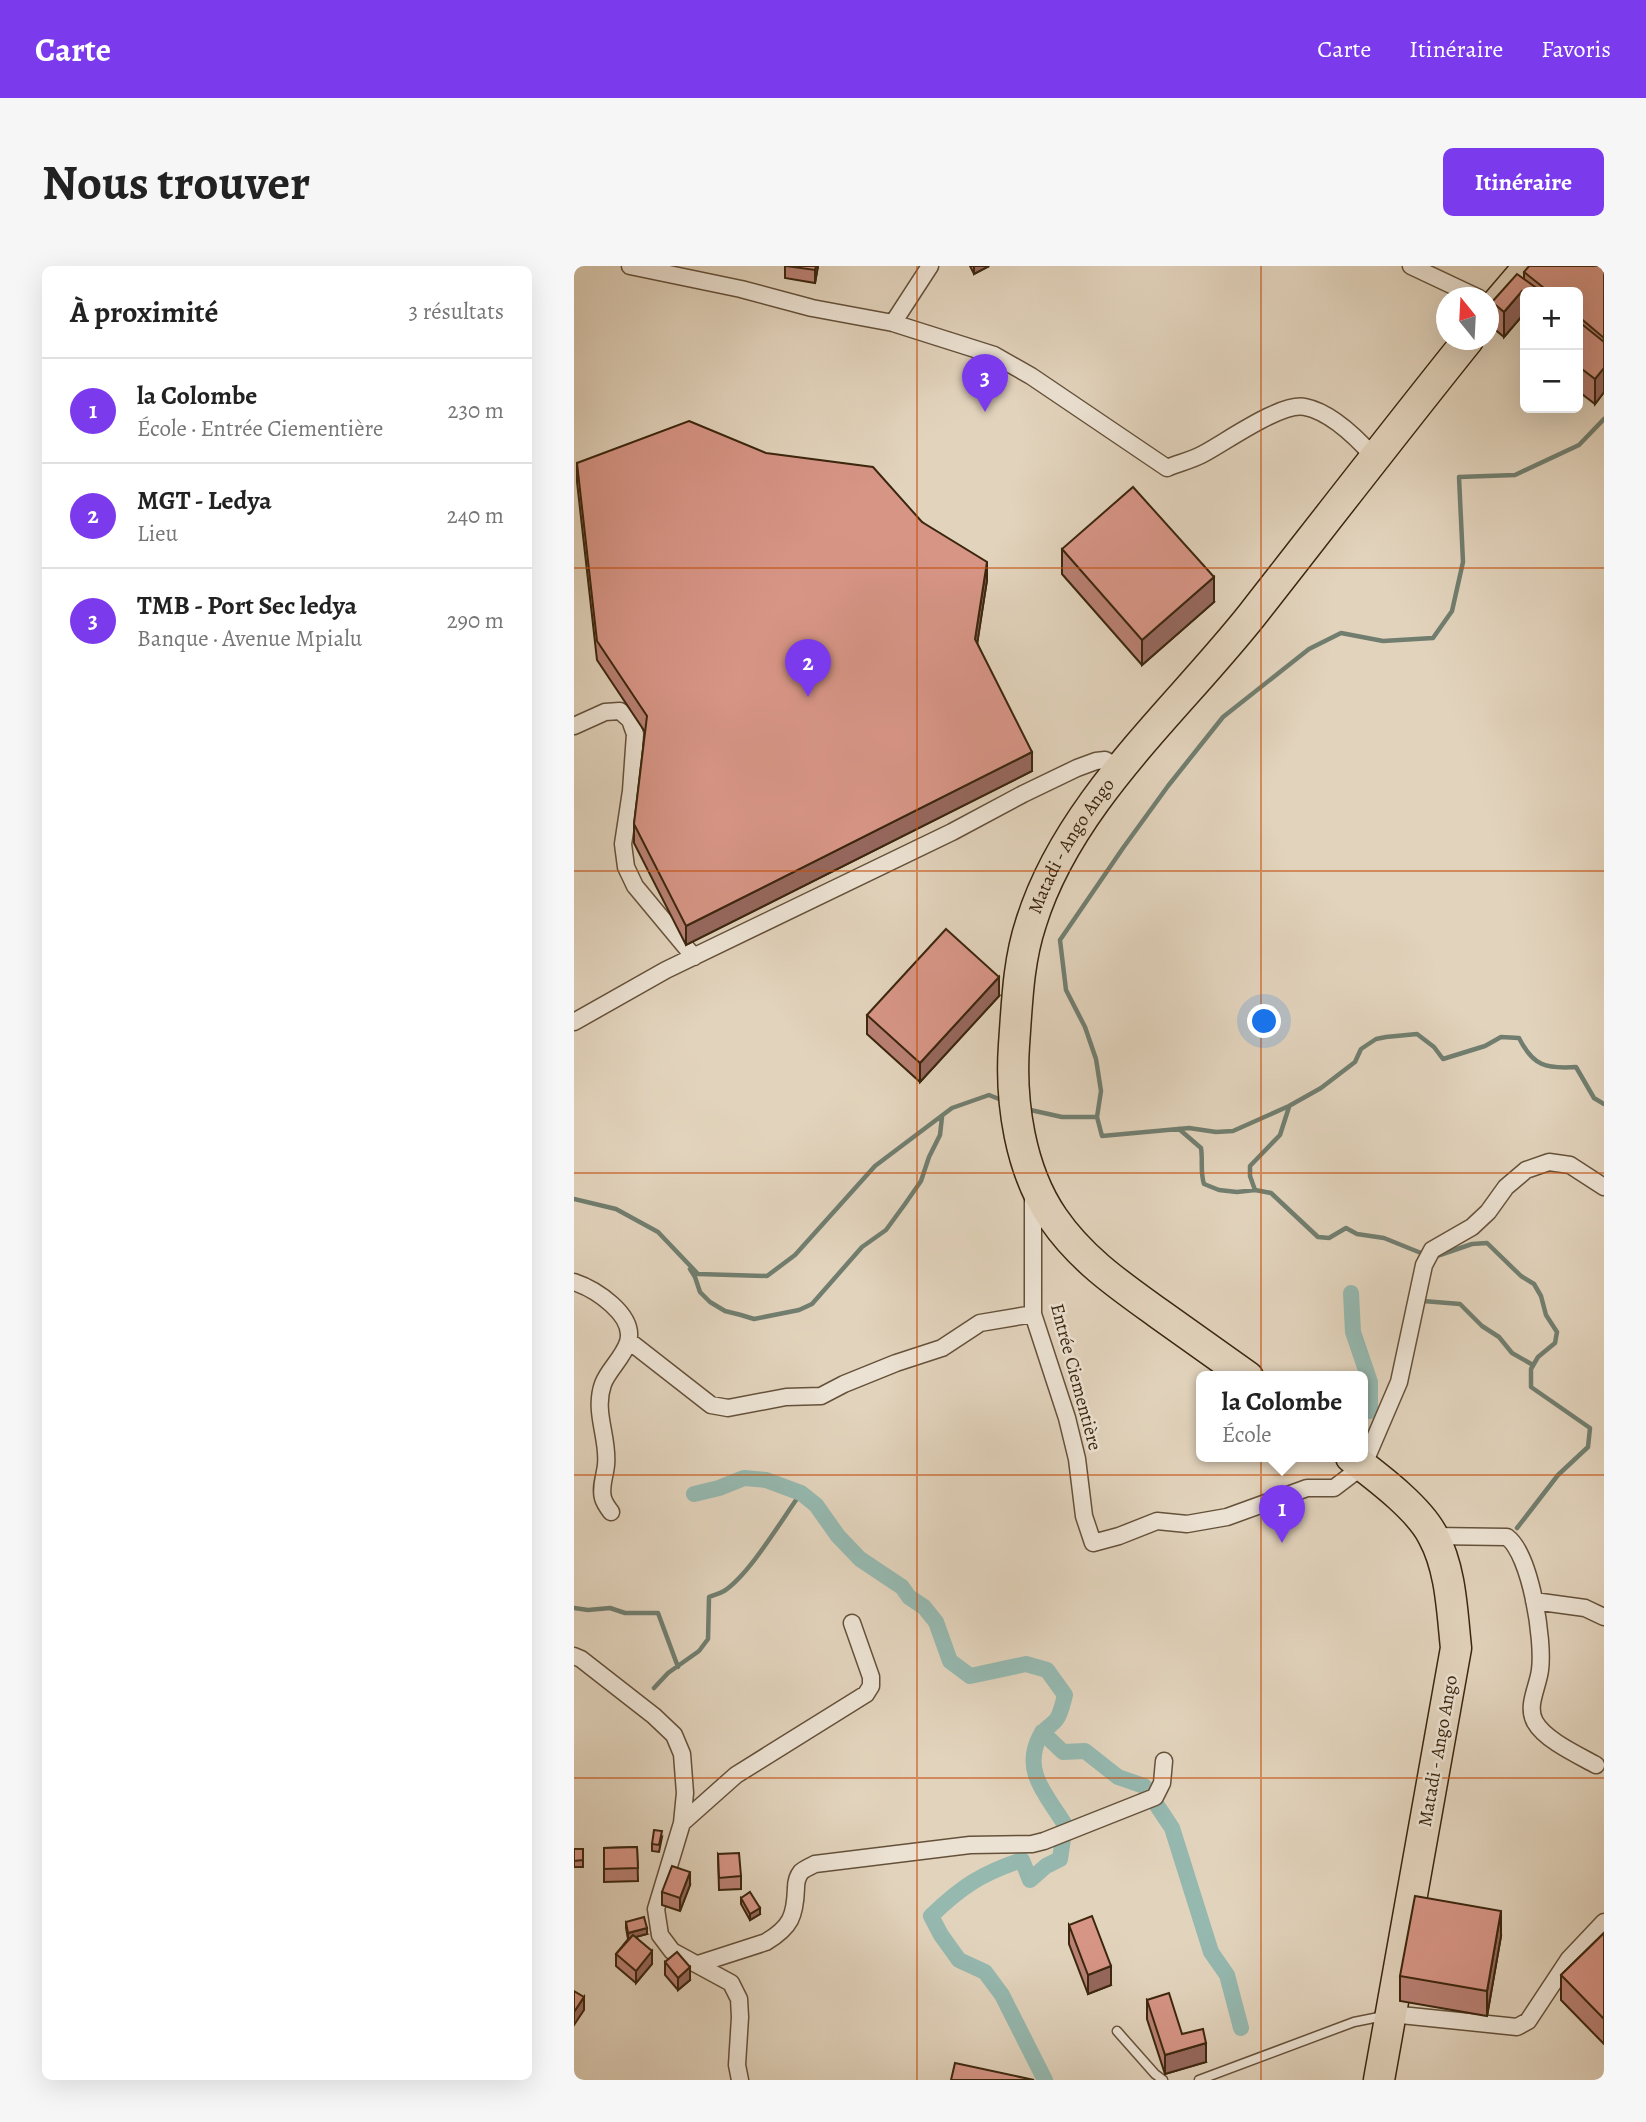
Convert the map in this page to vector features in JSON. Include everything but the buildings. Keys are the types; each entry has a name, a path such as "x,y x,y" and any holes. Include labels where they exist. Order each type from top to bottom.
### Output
{"highway":[{"path":"1499,295 1529,266"},
{"name":"Matadi - Ango Ango","path":"1240,1371 1106,1276 1074,1246 1033,1184 1021,1141 1012,1072 1018,981 1030,924 1052,868 1095,801 1120,768 1250,618 1460,350"},
{"name":"Matadi - Ango Ango","path":"1357,1462 1419,1516 1433,1536 1450,1593 1456,1648 1379,2080"}],"street":[{"path":"630,266 669,270 812,307 893,323 994,355 1031,376 1167,468 1201,455 1284,408 1304,406 1339,424 1358,439 1374,457"},
{"path":"893,323 930,266"},
{"path":"1411,266 1452,287"},
{"path":"574,726 606,712 620,711 630,720 635,734 631,792 623,844 626,867 635,886 694,957"},
{"path":"574,1022 666,970 952,832 1077,768 1105,760 1120,768"},
{"path":"1368,1441 1399,1382 1424,1265 1432,1250 1472,1227 1488,1212 1506,1187 1526,1170 1549,1162 1570,1165 1604,1187"},
{"name":"Entrée Ciementière","path":"1033,1184 1033,1314 1067,1418 1077,1459 1084,1516 1093,1544 1157,1521 1187,1524 1227,1517 1307,1488 1334,1488 1357,1462"},
{"path":"574,1282 600,1295 617,1310 627,1325 628,1341 603,1383 599,1406 606,1463 602,1485 603,1499 611,1512"},
{"path":"628,1341 711,1405 727,1408 786,1396 821,1396 896,1363 942,1348 980,1323 1033,1314"},
{"path":"1433,1536 1507,1537 1514,1543 1534,1601 1541,1640 1531,1714 1536,1725 1549,1738 1596,1765"},
{"path":"1534,1601 1586,1608 1604,1617"},
{"path":"682,1824 736,1774 866,1695 871,1686 871,1677 852,1623"},
{"path":"574,1656 654,1716 674,1735 682,1754 685,1793 682,1824 656,1909 660,1935 672,1951 731,1983 739,1999 737,2065 740,2080"},
{"path":"698,1964 774,1937 789,1924 795,1909 796,1879 802,1871 815,1864 970,1845 1032,1844 1044,1841 1154,1797 1162,1783 1164,1761"},
{"path":"1391,2014 1517,2026 1528,2021 1569,1959 1604,1922"}],"lane":[{"path":"1199,2080 1354,2022 1391,2014"},
{"path":"1117,2031 1163,2080"}],"waterway":[{"path":"1026,1109 1062,1117 1097,1117 1101,1091 1096,1059 1085,1027 1066,990 1060,940 1168,786 1223,717 1309,649 1341,633 1383,641 1433,638 1452,611 1463,562 1459,477 1515,475 1579,445 1604,419"},
{"path":"1097,1117 1102,1136 1189,1128 1216,1132 1233,1131 1289,1106 1321,1088 1355,1062 1361,1049 1376,1039 1417,1034 1434,1047 1443,1059 1485,1046 1501,1037 1519,1038 1530,1055 1542,1064 1576,1067 1594,1098 1604,1104"},
{"path":"574,1199 616,1209 658,1232 698,1274 767,1276 795,1255 875,1166 952,1108 989,1095 1004,1101"},
{"path":"1255,1190 1250,1166 1280,1135 1289,1107"},
{"path":"690,1269 700,1292 725,1311 754,1319 799,1310 812,1304 862,1247 886,1230 921,1181 940,1135 942,1117"},
{"path":"1179,1129 1201,1148 1204,1184 1219,1190 1271,1193 1318,1237 1329,1238 1346,1228 1357,1234 1384,1238 1421,1253"},
{"path":"1437,1256 1472,1244 1487,1243 1521,1276 1534,1284 1541,1296 1546,1315 1557,1332 1555,1343 1538,1357 1531,1369 1531,1387 1590,1428 1588,1447 1558,1475 1517,1528"},
{"path":"1351,1293 1353,1332 1366,1371"},
{"path":"1423,1301 1460,1304 1482,1326 1499,1337 1512,1353 1533,1365"},
{"path":"1368,1376 1370,1411"},
{"path":"694,1494 744,1478 766,1480 801,1493 816,1505 838,1536 860,1559 902,1587 909,1597 924,1607 936,1622 950,1661 970,1676 1026,1664 1047,1670 1065,1695 1058,1717 1040,1736 1034,1761 1039,1783 1065,1825 1060,1859 1046,1866 1030,1880 1022,1860 995,1870 962,1889 931,1916 959,1960 985,1972 1002,1995 1045,2080"},
{"path":"654,1688 668,1673 699,1651 708,1639 709,1597 724,1591 744,1572 801,1493"},
{"path":"574,1608 610,1608 625,1613 658,1613 678,1667"},
{"path":"1042,1732 1063,1752 1085,1751 1118,1777 1144,1786 1172,1828 1211,1952 1227,1975 1241,2028"}],"place":[{"name":"TMB - Port Sec ledya","path":"985,412"},
{"name":"MGT - Ledya","path":"808,697"},
{"name":"la Colombe","path":"1282,1543"}]}
